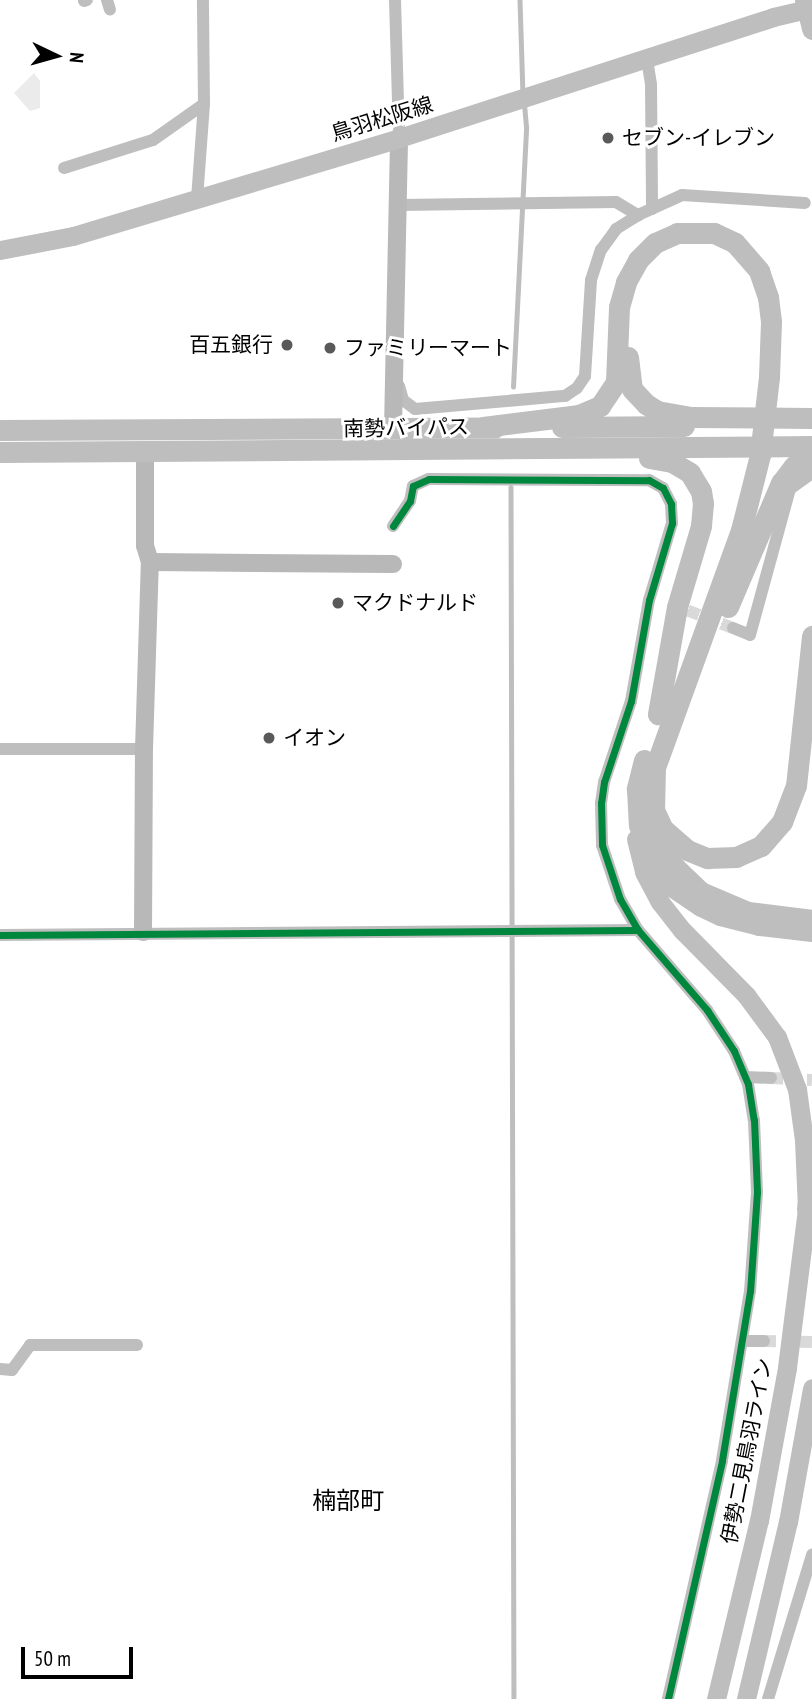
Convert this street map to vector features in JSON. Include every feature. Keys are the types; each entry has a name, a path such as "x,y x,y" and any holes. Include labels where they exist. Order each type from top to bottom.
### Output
{"highway":[{"path":"805,0 812,29"},
{"path":"483,427 579,415 591,411 608,399 616,382 617,320 625,282 646,251 655,243 677,233 701,231 725,237 752,260 764,284 769,309 752,472 731,560 662,724"},
{"path":"764,376 761,315 751,278 737,260 721,248 699,243 679,245 661,253 634,290 629,316 629,380 638,397 657,411 692,417 812,418"},
{"name":"南勢バイパス","path":"0,430 812,425"},
{"name":"南勢バイパス","path":"0,452 812,446"},
{"path":"501,450 556,456 661,459 682,466 697,481 701,491 703,514 677,607 655,767 639,825 650,858 683,896 720,915 740,921 812,931"},
{"path":"662,724 710,651 781,483 794,466 812,458"},
{"path":"644,802 663,829 678,844 697,855 716,859 736,858 753,851 769,839 788,811 796,786 812,636"},
{"path":"807,1209 812,1170"}],"main road":[{"name":"鳥羽松阪線","path":"0,250 73,236 399,138 647,59 771,8 812,8"},
{"path":"644,802 671,862 688,882 731,906 763,914 812,919"},
{"name":"伊勢二見鳥羽ライン","path":"644,802 639,855 660,902 758,1009 785,1053 801,1109 807,1209 799,1286 775,1438 741,1604 716,1699"},
{"path":"746,1699 782,1548 812,1388"}],"street":[{"path":"197,199 204,104 203,0"},
{"path":"393,428 399,138 395,0"},
{"path":"647,59 651,85 652,209"},
{"path":"64,168 153,140 204,104"},
{"path":"394,371 402,400 415,409 556,398 571,392 586,376 588,302 595,265 616,229 672,198 691,194 805,202"},
{"path":"398,205 616,202 638,215"},
{"path":"142,932 150,562 145,546 145,452"},
{"path":"733,628 750,635 790,489 812,473"},
{"path":"393,526 410,501 414,486 429,479 649,480 663,488 672,514 650,596 631,701 608,765 601,803 602,845 620,899 638,930 723,1030 745,1077 754,1120 757,1192 754,1253 743,1341 708,1529 668,1699"},
{"path":"150,562 393,564"},
{"path":"650,596 667,603"},
{"path":"0,749 144,749"},
{"path":"0,935 638,930"},
{"path":"745,1077 771,1078"},
{"path":"743,1341 764,1341"},
{"path":"0,1369 12,1370 30,1345 137,1345"},
{"path":"768,1699 812,1555"},
{"path":"773,1680 775,1699"}],"shaded area":[{"path":"34,73 40,81 40,108 30,111 14,93"}],"waterway":[{"path":"520,0 523,94"},
{"path":"513,387 526,127 524,102"},
{"path":"511,487 514,1699"}],"tunnel":[{"path":"671,604 733,628"},
{"path":"771,1078 812,1080"},
{"path":"764,1341 812,1342"}],"cycle path":[{"path":"393,526 410,501 413,486 429,479 649,480 663,488 671,504 672,523 649,600 631,701 604,782 601,803 602,845 620,899 638,930 707,1010 734,1051 748,1084 754,1120 757,1192 750,1291 722,1461 668,1699"},
{"path":"0,935 638,930"}],"place":[{"name":"セブン-イレブン","path":"608,138"},
{"name":"百五銀行","path":"287,345"},
{"name":"ファミリーマート","path":"330,348"},
{"name":"マクドナルド","path":"338,603"},
{"name":"イオン","path":"269,738"}],"district":[{"name":"楠部町","path":"348,1501"}]}
